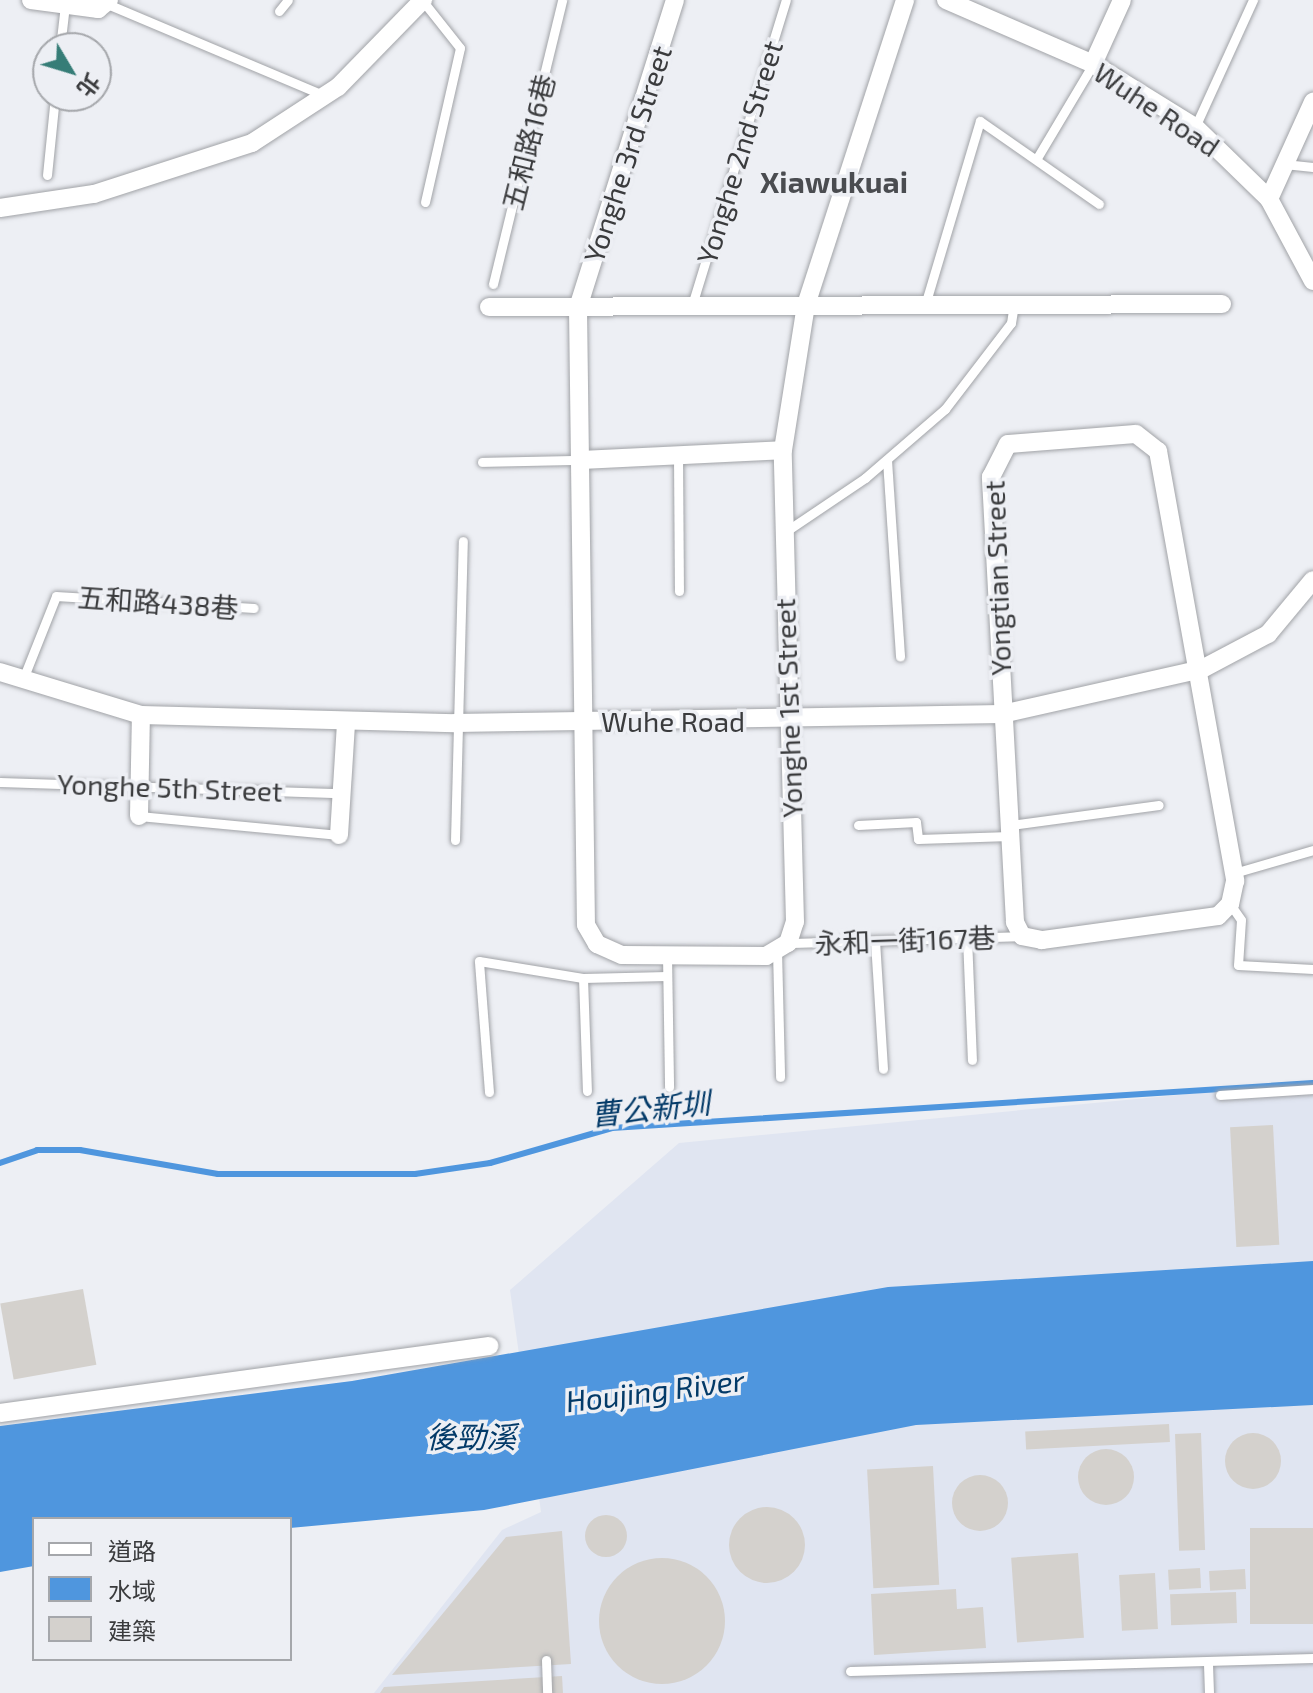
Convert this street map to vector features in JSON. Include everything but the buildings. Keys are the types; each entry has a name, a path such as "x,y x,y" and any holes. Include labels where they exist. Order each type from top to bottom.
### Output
{"street":[{"path":"31,0 98,9 107,2"},
{"path":"0,208 94,194 252,143 325,96 423,0"},
{"name":"Yonghe 3rd Street","path":"579,720 578,308 675,0"},
{"name":"Yonghe 1st Street","path":"782,946 795,922 782,534 783,450 806,305 905,0"},
{"name":"Wuhe Road","path":"946,0 1093,64 1195,127 1269,199 1313,281"},
{"path":"1093,64 1122,0"},
{"path":"1269,199 1313,102"},
{"path":"806,305 1222,304"},
{"name":"Yonghe 3rd Street","path":"489,307 806,305"},
{"name":"Yongtian Street","path":"1002,714 991,477 1008,444 1136,434 1158,451 1202,669"},
{"path":"580,460 783,450"},
{"name":"Wuhe Road","path":"0,672 141,715 346,723 455,723 788,721 1002,714 1202,669 1268,634 1311,591"},
{"path":"1002,714 1012,830 1015,922 1022,936 1042,940 1218,916 1230,904 1234,873 1202,669"},
{"path":"139,816 141,715"},
{"path":"579,720 586,925 597,944 622,955 766,956 782,946"},
{"path":"339,835 346,723"},
{"path":"0,1413 489,1346"}],"lane":[{"path":"279,11 288,0"},
{"path":"423,0 460,48 425,202"},
{"name":"五和路16巷","path":"493,284 562,0"},
{"name":"Yonghe 2nd Street","path":"692,305 786,0"},
{"path":"1195,127 1253,0"},
{"path":"107,2 325,96"},
{"path":"62,32 65,5"},
{"path":"1037,158 1093,64"},
{"path":"47,175 53,112"},
{"path":"925,305 980,121 1099,204"},
{"path":"1284,164 1313,167"},
{"path":"782,534 887,460 945,409 1011,323 1014,305"},
{"path":"678,455 679,591"},
{"path":"482,462 580,460"},
{"path":"887,460 900,657"},
{"path":"455,840 455,723 463,541"},
{"name":"五和路438巷","path":"23,680 56,596 254,608"},
{"name":"Yonghe 5th Street","path":"0,782 340,793"},
{"path":"858,825 916,822 918,839 1012,830 1159,805"},
{"name":"Yonghe 5th Street","path":"139,816 339,835"},
{"path":"1234,873 1313,850"},
{"path":"1230,904 1241,920 1238,965 1313,969"},
{"name":"永和一街167巷","path":"782,946 1022,936"},
{"path":"967,937 972,1060"},
{"path":"875,941 883,1069"},
{"path":"780,1077 782,946"},
{"path":"667,955 669,1087"},
{"path":"489,1092 479,961 583,978 667,976"},
{"path":"583,978 587,1091"},
{"path":"1220,1095 1313,1089"},
{"path":"850,1671 1208,1664 1313,1658"},
{"path":"546,1660 547,1693"},
{"path":"1208,1664 1209,1693"}],"shaded area":[{"path":"1313,1082 1313,1693 374,1693 502,1530 541,1512 510,1290 679,1143"}],"water":[{"name":"後勁溪","path":"1313,1261 1313,1405 916,1425 484,1510 292,1528 292,1517 32,1517 32,1566 0,1572 0,1426 352,1381 888,1287"}],"waterway":[{"name":"曹公新圳","path":"0,1163 37,1150 80,1150 218,1174 415,1174 490,1163 612,1128 1313,1083"}],"district":[{"name":"Xiawukuai","path":"834,181"}],"water label":[{"name":"Houjing River","path":"655,1390"}]}
